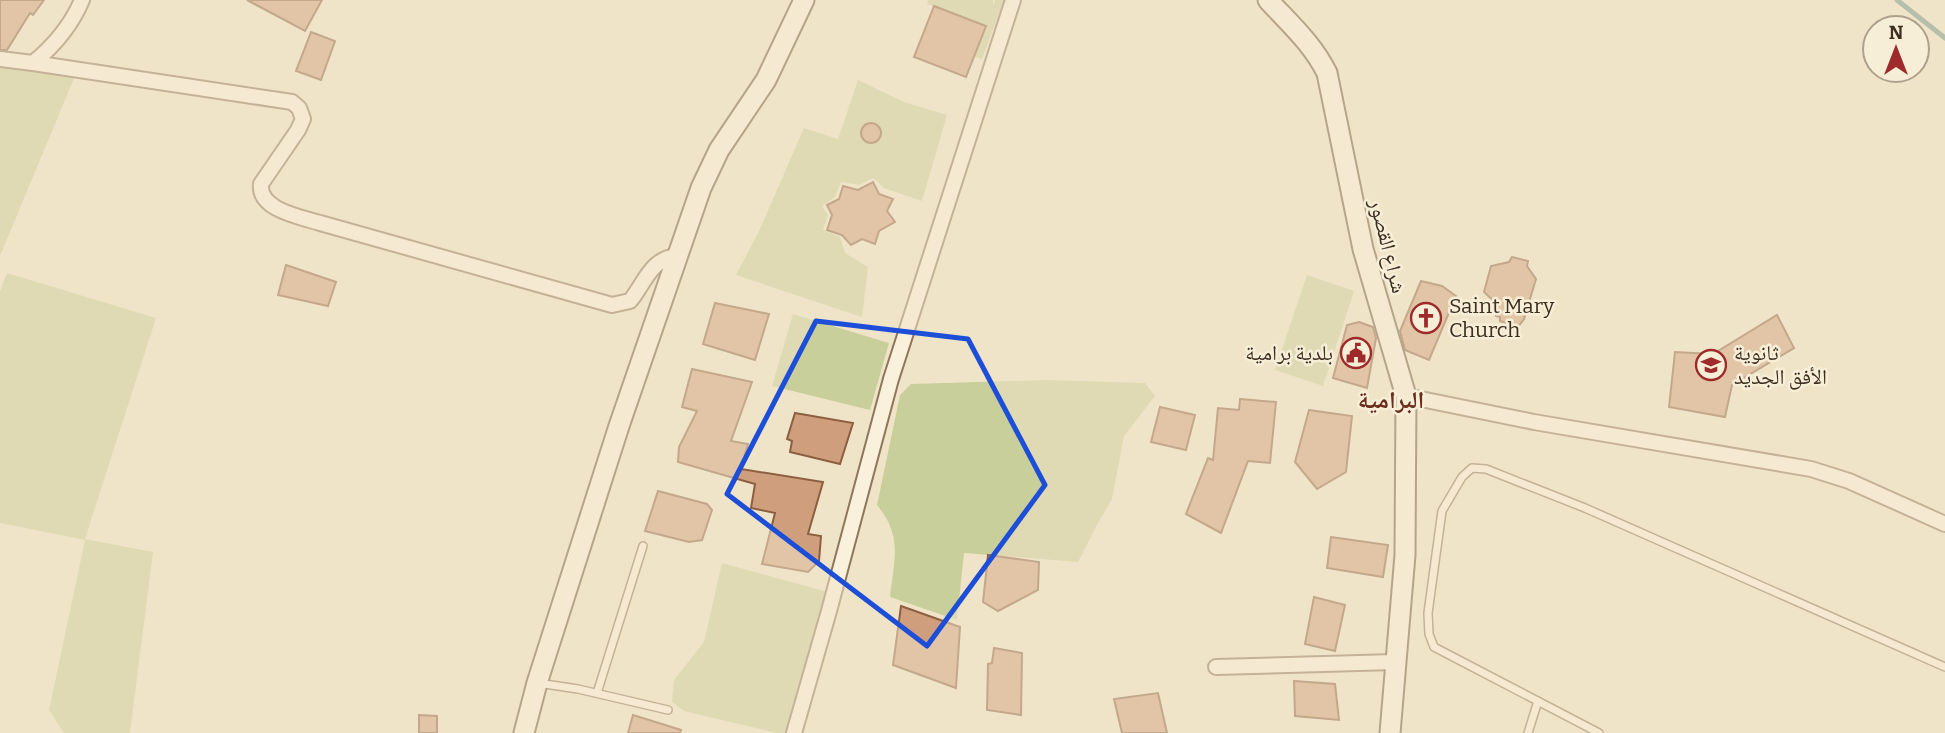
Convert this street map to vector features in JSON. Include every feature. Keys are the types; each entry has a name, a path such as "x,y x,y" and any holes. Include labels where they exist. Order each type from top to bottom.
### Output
{"main road":[{"path":"524,733 537,683 610,452 701,188 719,149 766,80 804,0"},
{"name":"شراع القصور","path":"1268,0 1307,40 1327,74 1363,249 1406,396 1405,555 1390,733"}],"street":[{"path":"33,63 60,38 82,0"},
{"path":"794,733 891,379 1013,0"},
{"path":"0,59 292,102 299,107 303,119 261,184 261,190 264,199 272,204 291,214 320,223 612,304 630,301 654,265 667,257 677,256"},
{"path":"1406,396 1534,422 1811,469 1849,481 1945,524"},
{"path":"1216,667 1395,662"}],"lane":[{"path":"1599,733 1434,647 1429,634 1428,613 1441,511 1462,477 1472,468 1486,469 1585,508 1945,667"},
{"path":"597,694 643,546"},
{"path":"537,683 668,710"},
{"path":"1528,733 1538,701"}],"highlighted area":[{"path":"816,321 968,339 1045,485 927,646 727,494"}],"green space":[{"path":"928,0 993,0 993,5 995,0 1004,0 982,59 974,56 985,25 927,4"},
{"path":"0,66 75,76 0,256"},
{"path":"858,80 904,102 947,115 922,201 884,188 873,178 859,185 841,182 835,197 822,206 828,215 823,230 840,237 845,253 868,267 862,317 736,275 759,231 804,128 838,139","holes":["870,122 878,124 881,133 878,140 872,144 863,140 863,126"]},
{"path":"7,273 156,318 85,539 153,552 130,733 64,733 49,710 85,540 0,523 0,291"},
{"path":"1307,275 1354,291 1323,386 1275,370"},
{"path":"793,314 889,343 870,410 772,386"},
{"path":"1047,380 1145,383 1155,396 1124,436 1112,499 1078,562 964,553 957,620 890,597 894,538 891,527 877,505 900,395 911,384"},
{"path":"722,563 828,592 786,733 684,711 672,702 674,680 704,642"}],"building":[{"path":"0,0 44,0 33,15 30,13 7,50 0,50"},
{"path":"247,0 322,0 305,31"},
{"path":"934,6 986,26 966,77 914,57"},
{"path":"311,32 335,41 321,80 296,71"},
{"path":"871,123 878,126 881,133 878,140 871,143 864,140 861,133 864,126"},
{"path":"873,182 879,194 893,199 887,211 895,222 879,231 875,244 862,239 851,245 842,235 827,230 832,215 827,205 839,199 843,186 858,190"},
{"path":"1512,257 1528,261 1527,266 1536,279 1524,319 1518,327 1500,321 1500,317 1496,316 1498,305 1484,292 1491,266 1509,262"},
{"path":"286,265 336,282 328,306 278,295"},
{"name":"Saint Mary Church","path":"1421,281 1442,286 1456,296 1429,360 1405,350 1400,331"},
{"path":"715,303 769,314 755,360 703,344"},
{"path":"1777,315 1794,348 1732,385 1725,417 1669,407 1675,352 1713,354"},
{"name":"بلدية برامية","path":"1359,322 1373,327 1376,338 1367,388 1333,378 1347,325"},
{"path":"692,369 752,382 731,441 748,444 741,469 823,482 808,534 821,536 819,561 808,572 762,564 775,513 751,508 755,484 678,462 679,447 697,411 682,407"},
{"path":"1240,399 1276,402 1270,463 1248,461 1221,533 1186,514 1208,458 1213,460 1218,408 1239,410"},
{"path":"1160,407 1195,415 1186,450 1151,442"},
{"path":"1309,410 1352,416 1346,472 1317,489 1295,462"},
{"path":"795,413 853,423 840,464 790,452 792,441 787,439"},
{"path":"658,491 707,504 712,510 702,540 689,542 645,531"},
{"path":"1331,537 1388,545 1383,577 1327,568"},
{"path":"988,555 1039,562 1038,590 998,611 983,602"},
{"path":"1314,597 1345,605 1335,651 1305,644"},
{"path":"901,606 960,627 956,688 893,665"},
{"path":"994,648 1022,653 1021,715 987,710 988,664 992,663"},
{"path":"1294,681 1335,684 1339,720 1295,716"},
{"path":"1158,693 1167,733 1122,733 1114,699"},
{"path":"419,715 437,716 437,733 419,733"},
{"path":"633,715 681,730 680,733 628,733"}],"waterway":[{"path":"1897,0 1945,38"}],"place":[{"name":"Saint Mary Church","path":"1426,318"},
{"name":"بلدية برامية","path":"1356,353"},
{"name":"ثانوية الأفق الجديد","path":"1711,365"}],"district":[{"name":"البرامية","path":"1391,400"}]}
